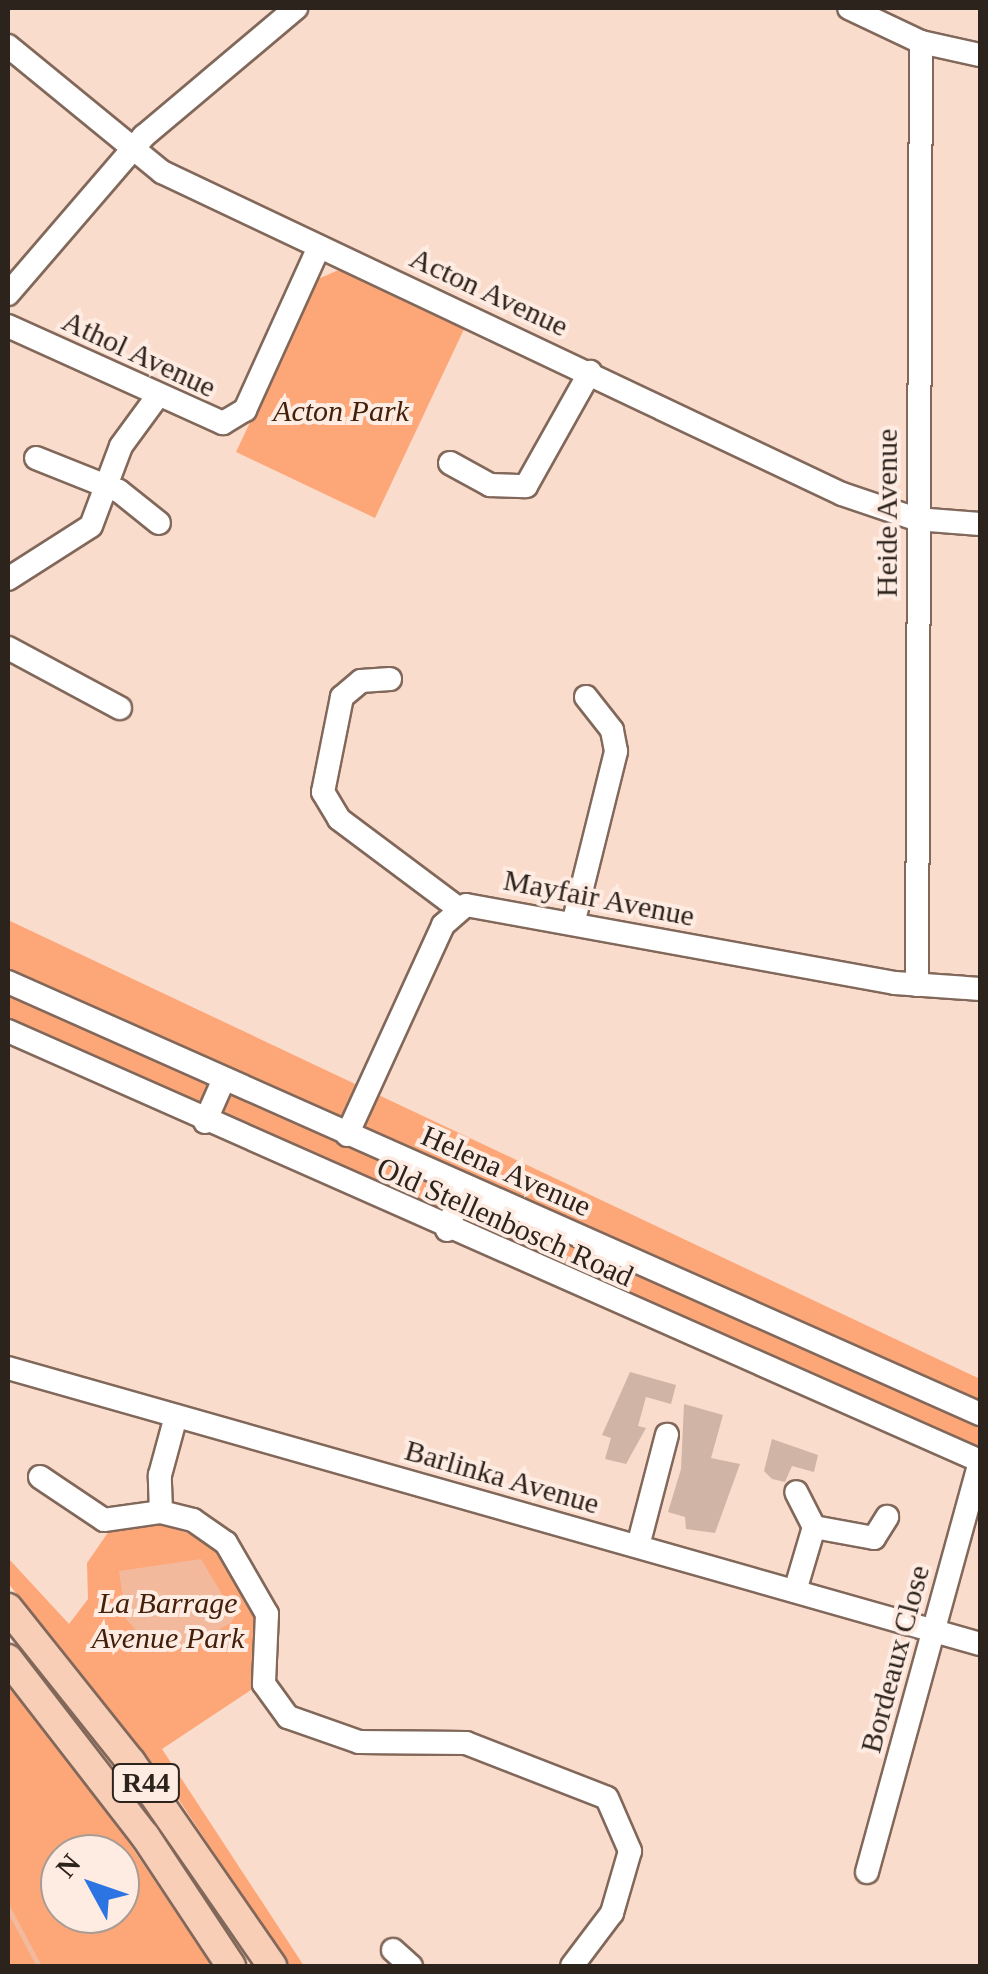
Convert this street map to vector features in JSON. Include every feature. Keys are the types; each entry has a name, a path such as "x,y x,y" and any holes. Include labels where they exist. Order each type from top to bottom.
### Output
{"main road":[{"name":"R44","path":"8,1608 130,1762 272,1966"},
{"name":"R44","path":"8,1659 145,1836 231,1966"}],"street":[{"path":"8,294 131,152 296,8"},
{"path":"848,8 920,42 980,55"},
{"name":"Heide Avenue","path":"916,985 920,42"},
{"name":"Acton Avenue","path":"8,46 131,152 319,247 842,494 916,520 980,524"},
{"name":"Athol Avenue","path":"8,326 209,421 238,417 319,247"},
{"path":"450,464 490,485 526,486 590,372"},
{"path":"8,579 84,534 121,446 157,397"},
{"path":"36,458 107,486 159,523"},
{"path":"8,648 120,708"},
{"path":"390,679 361,681 342,697 323,792 338,818 458,908"},
{"path":"574,924 616,751 612,730 586,697"},
{"name":"Mayfair Avenue","path":"347,1135 443,925 458,908 574,924 916,985 980,989"},
{"name":"Helena Avenue","path":"8,982 980,1414"},
{"name":"Old Stellenbosch Road","path":"8,1031 447,1230 980,1461"},
{"path":"205,1122 224,1079"},
{"path":"447,1230 464,1185"},
{"name":"Barlinka Avenue","path":"8,1368 980,1644"},
{"path":"161,1512 160,1475 176,1416"},
{"path":"638,1546 666,1435"},
{"name":"Bordeaux Close","path":"867,1872 980,1461"},
{"path":"40,1477 110,1522 161,1512 205,1526 234,1554 269,1623 264,1684 288,1717 359,1742 466,1744 611,1802 630,1850 612,1913 572,1966"},
{"path":"795,1590 814,1527 796,1492"},
{"path":"814,1527 874,1538 887,1518"},
{"path":"393,1950 411,1966"}],"green space":[{"name":"Acton Park","path":"341,269 465,327 375,518 236,452 318,279"},
{"path":"8,920 980,1379 980,1454 8,1019"},
{"name":"La Barrage Avenue Park","path":"156,1522 210,1541 258,1612 254,1688 162,1749 304,1966 289,1966 177,1797 8,1583 8,1558 69,1624 88,1599 87,1563 109,1531"},
{"path":"8,1683 122,1834 40,1834 40,1934 140,1934 140,1859 212,1966 8,1966"}],"shaded area":[{"path":"201,1559 235,1616 231,1623 185,1648 149,1644 126,1619 119,1571"}],"building":[{"path":"630,1372 676,1385 671,1404 646,1397 638,1426 646,1428 626,1464 605,1459 611,1438 602,1435"},
{"path":"684,1404 723,1415 711,1458 740,1464 715,1533 686,1529 685,1517 668,1512 681,1469"},
{"path":"772,1439 818,1455 814,1472 792,1466 785,1482 772,1479 764,1471"}],"waterway":[{"path":"8,1908 39,1966"}]}
